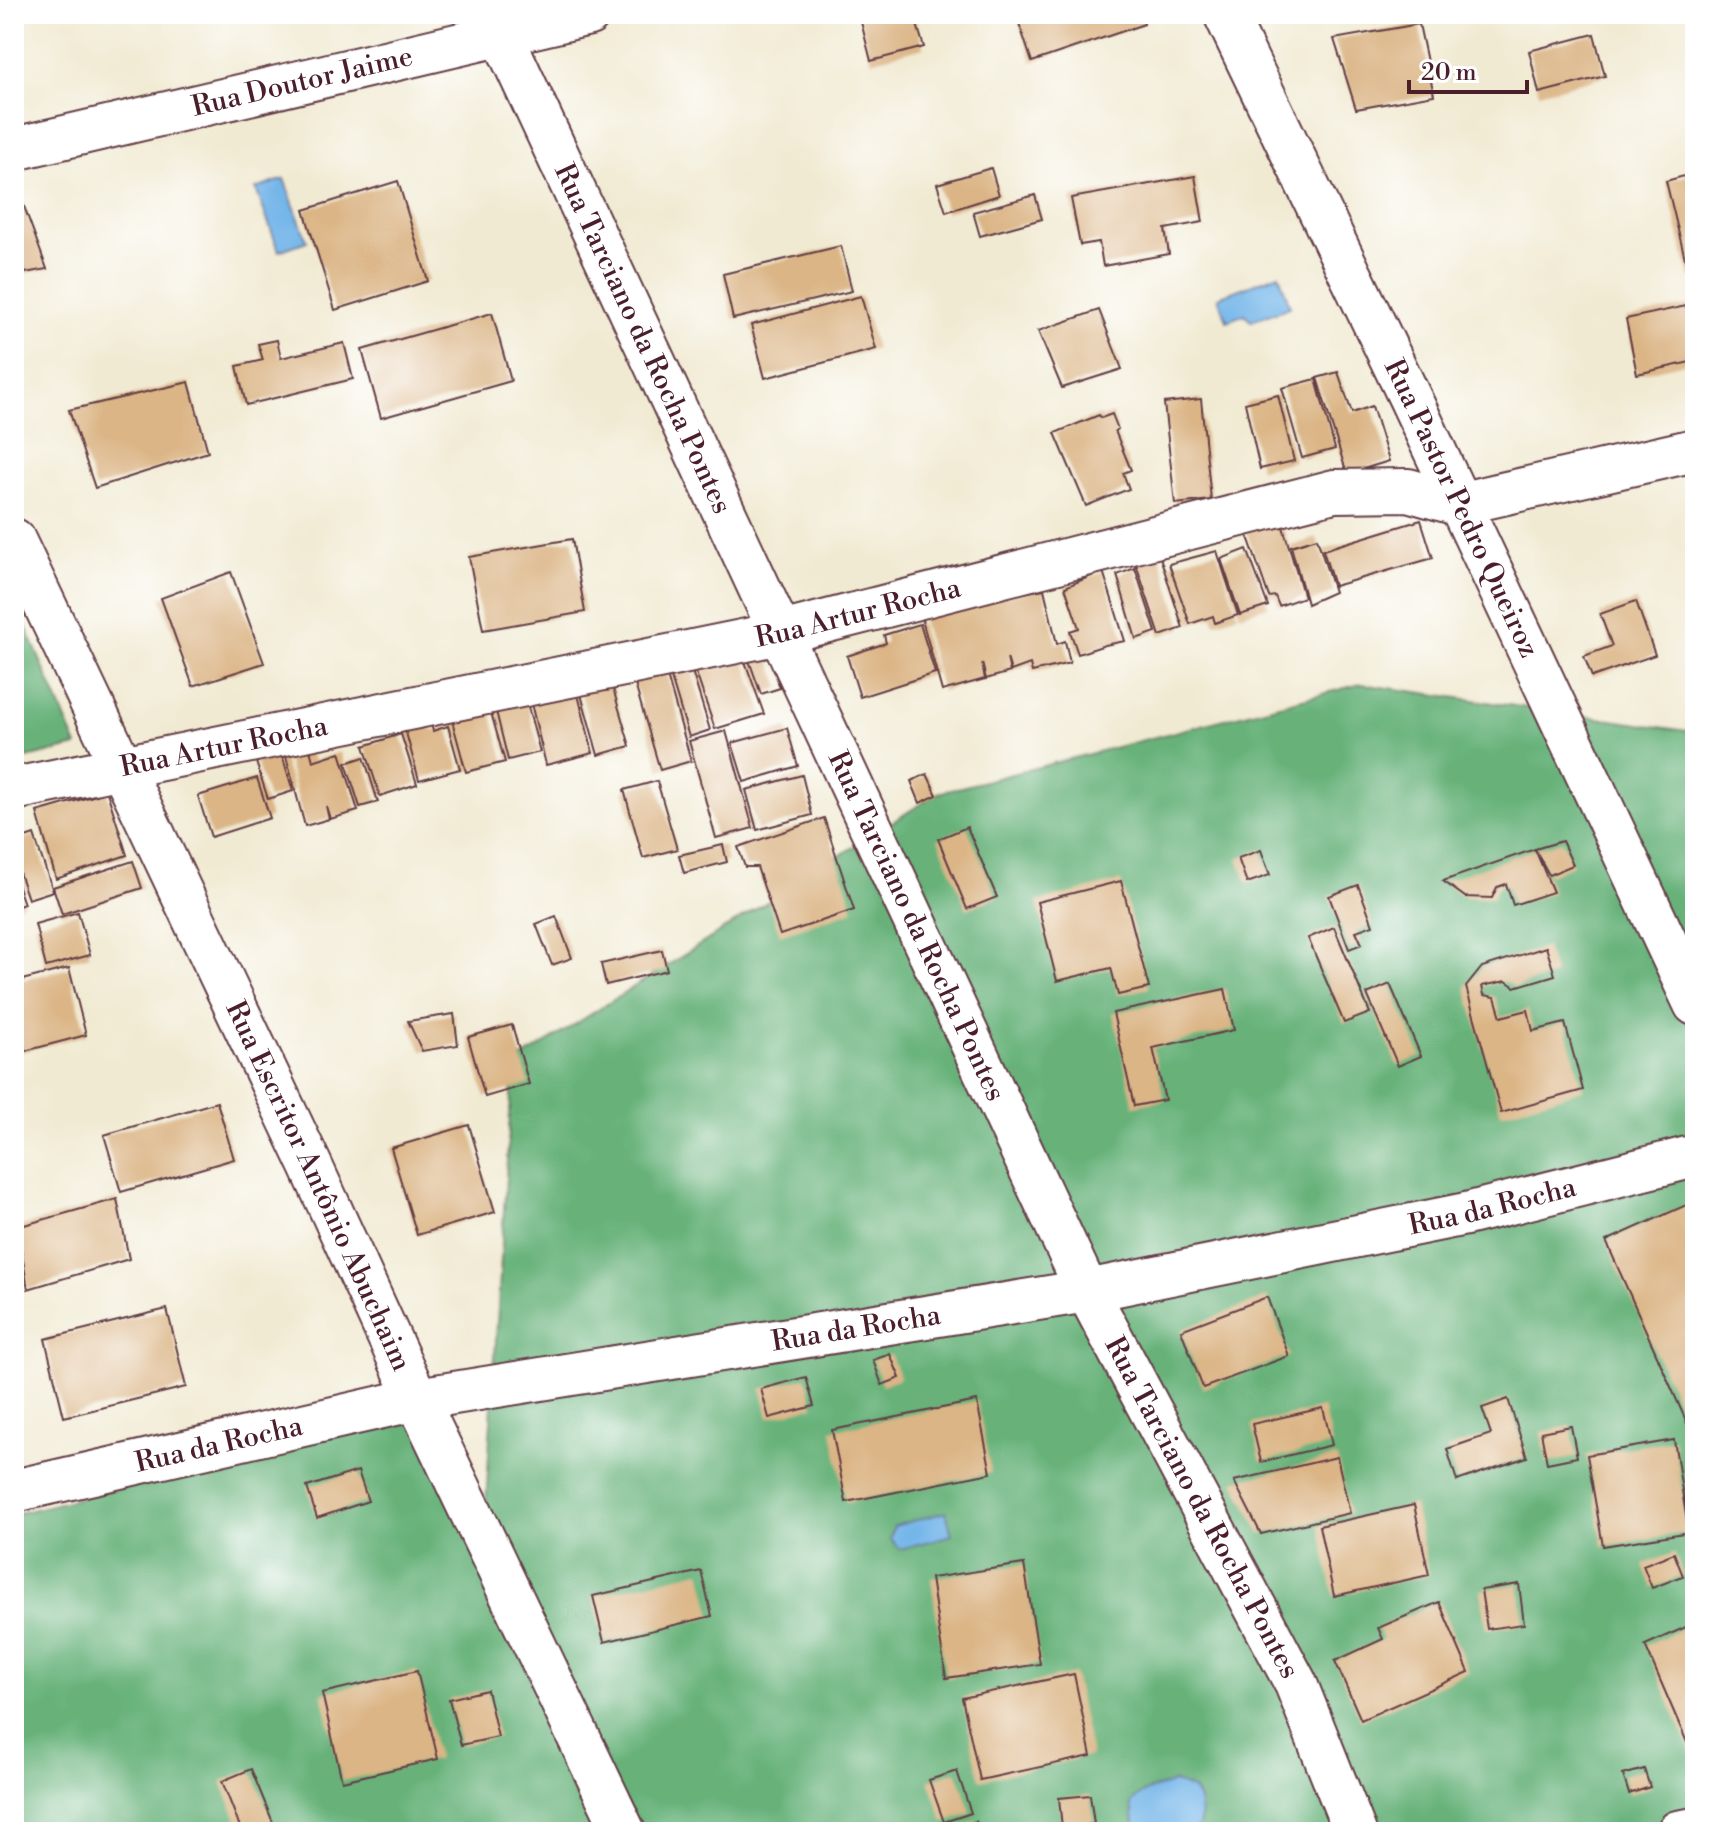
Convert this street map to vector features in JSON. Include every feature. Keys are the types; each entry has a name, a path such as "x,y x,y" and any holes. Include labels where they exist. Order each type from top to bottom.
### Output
{"street":[{"name":"Rua Doutor Jaime","path":"14,149 496,24 589,14"},
{"name":"Rua Pastor Pedro Queiroz","path":"1225,14 1410,398 1695,1004"},
{"name":"Rua Tarciano da Rocha Pontes","path":"496,24 1087,1291 1296,1684 1355,1832"},
{"name":"Rua Artur Rocha","path":"14,789 781,633 1334,491 1408,490 1458,504 1695,450"},
{"name":"Rua Escritor Antônio Abuchaim","path":"14,540 624,1832"},
{"name":"Rua da Rocha","path":"14,1491 417,1399 1087,1291 1466,1214 1695,1156"},
{"path":"1678,1832 1695,1829"}],"green space":[{"path":"14,599 77,746 14,761"},
{"path":"1361,684 1695,732 1695,1832 14,1832 14,1514 413,1417 484,1535 513,1064 938,793"}],"water":[{"path":"284,179 307,241 279,251 256,189"},
{"path":"1279,274 1290,307 1251,321 1245,314 1227,321 1218,297"},
{"path":"946,1512 952,1535 900,1549 890,1539 894,1526"},
{"path":"1174,1782 1189,1787 1196,1794 1200,1808 1198,1828 1181,1832 1136,1832 1131,1804 1144,1792"}],"building":[{"path":"859,14 926,14 915,18 924,47 871,61"},
{"path":"1016,14 1141,14 1144,24 1032,62"},
{"path":"1419,24 1434,95 1356,109 1334,39"},
{"path":"1594,34 1605,76 1539,93 1529,51"},
{"path":"991,168 999,195 946,212 937,184"},
{"path":"1695,173 1695,278 1690,279 1666,181"},
{"path":"1195,176 1203,222 1165,229 1169,254 1103,266 1099,242 1080,245 1071,198"},
{"path":"14,179 47,269 14,275"},
{"path":"398,181 428,281 335,310 304,210"},
{"path":"1035,195 1042,219 980,236 973,212"},
{"path":"841,246 852,291 733,319 723,274"},
{"path":"861,296 876,349 765,378 751,325"},
{"path":"1695,304 1695,361 1637,374 1626,319"},
{"path":"1099,310 1122,369 1062,388 1038,331"},
{"path":"492,313 511,381 381,418 362,350"},
{"path":"277,340 281,358 344,343 353,379 246,405 237,366 263,360 258,344"},
{"path":"1338,372 1352,413 1372,406 1389,461 1347,474 1317,378"},
{"path":"1316,379 1335,449 1302,458 1282,388"},
{"path":"189,382 208,452 95,488 69,410"},
{"path":"1278,395 1294,461 1260,469 1245,403"},
{"path":"1201,399 1211,500 1175,504 1164,403"},
{"path":"1112,414 1118,429 1115,431 1131,470 1123,473 1129,489 1086,506 1055,433 1099,415 1101,418"},
{"path":"1281,520 1304,597 1279,606 1275,596 1269,597 1246,531"},
{"path":"1421,520 1433,558 1334,586 1323,550"},
{"path":"1317,538 1334,592 1307,604 1291,546"},
{"path":"572,539 585,612 483,630 469,557"},
{"path":"1247,549 1268,606 1240,615 1221,559"},
{"path":"1217,551 1238,615 1215,623 1213,616 1190,624 1169,564"},
{"path":"1159,554 1183,628 1160,636 1135,561"},
{"path":"1135,568 1156,632 1136,639 1117,575"},
{"path":"1103,571 1125,641 1078,654 1070,631 1079,628 1065,587"},
{"path":"231,572 264,663 193,686 161,598"},
{"path":"1044,589 1057,644 1065,641 1070,663 1032,672 1030,664 1011,671 1007,658 1010,672 986,679 982,663 985,679 942,691 920,613"},
{"path":"1636,601 1655,655 1592,677 1584,656 1612,646 1600,614"},
{"path":"920,624 935,673 860,697 847,656 886,643 884,635"},
{"path":"739,645 764,714 715,729 690,655"},
{"path":"766,646 780,688 761,694 746,652"},
{"path":"688,658 710,730 689,737 667,664"},
{"path":"664,665 691,761 660,770 632,674"},
{"path":"611,682 630,746 598,755 580,691"},
{"path":"576,687 593,753 546,765 530,699"},
{"path":"488,702 505,762 466,772 450,713"},
{"path":"527,703 540,752 508,760 496,711"},
{"path":"430,721 433,731 448,726 460,769 419,780 405,729"},
{"path":"787,728 798,766 744,782 732,743"},
{"path":"726,731 753,828 716,838 689,741"},
{"path":"401,734 417,784 380,796 364,746"},
{"path":"308,742 313,761 340,752 358,811 330,819 326,806 329,819 305,826 284,749"},
{"path":"282,755 293,791 268,799 256,762"},
{"path":"364,757 378,802 360,807 346,763"},
{"path":"927,774 937,795 920,803 911,781"},
{"path":"802,775 812,815 757,830 746,790"},
{"path":"257,778 270,818 211,837 198,796"},
{"path":"657,781 677,849 643,858 624,790"},
{"path":"107,792 127,855 56,879 37,812"},
{"path":"824,818 854,910 780,935 757,867 745,867 738,847"},
{"path":"967,827 997,897 967,909 938,839"},
{"path":"34,835 53,891 28,899 14,858 14,842"},
{"path":"1562,841 1573,865 1549,875 1535,849"},
{"path":"723,845 727,862 684,873 679,855"},
{"path":"1535,849 1553,892 1513,905 1506,884 1497,887 1492,898 1465,897 1443,881"},
{"path":"1261,850 1270,875 1247,883 1238,858"},
{"path":"133,861 142,888 62,914 53,887"},
{"path":"14,875 24,904 14,908"},
{"path":"1121,881 1149,988 1118,995 1111,968 1057,981 1037,902"},
{"path":"1358,885 1373,925 1356,931 1362,944 1349,949 1329,896"},
{"path":"78,912 90,955 46,967 35,924"},
{"path":"556,916 572,958 552,965 536,924"},
{"path":"1334,927 1370,1013 1344,1023 1308,938"},
{"path":"1546,947 1555,975 1515,987 1506,981 1482,986 1484,995 1495,997 1501,1017 1528,1010 1533,1031 1565,1023 1583,1090 1501,1113 1466,987 1482,967"},
{"path":"662,950 667,970 606,985 601,964"},
{"path":"69,968 86,1035 14,1054 14,982"},
{"path":"1390,984 1421,1056 1398,1066 1367,994"},
{"path":"1225,989 1234,1030 1153,1048 1165,1100 1134,1106 1113,1013"},
{"path":"454,1014 458,1045 422,1051 408,1021"},
{"path":"512,1025 529,1084 485,1097 468,1037"},
{"path":"217,1102 234,1159 121,1192 104,1135"},
{"path":"469,1125 495,1212 417,1235 391,1148"},
{"path":"117,1199 129,1259 28,1289 17,1227"},
{"path":"1695,1201 1695,1441 1606,1241"},
{"path":"1267,1297 1289,1356 1203,1388 1181,1330"},
{"path":"167,1309 186,1387 64,1417 45,1339"},
{"path":"890,1354 900,1378 882,1385 873,1360"},
{"path":"806,1377 814,1406 769,1418 761,1389"},
{"path":"1508,1399 1527,1457 1457,1481 1447,1449 1491,1434 1482,1408"},
{"path":"977,1401 991,1473 846,1502 832,1430"},
{"path":"1323,1408 1332,1445 1261,1462 1252,1424"},
{"path":"1571,1426 1577,1457 1547,1463 1541,1432"},
{"path":"1674,1440 1688,1528 1684,1484 1695,1479 1695,1548 1690,1532 1603,1546 1587,1455"},
{"path":"1337,1457 1350,1513 1261,1534 1234,1481"},
{"path":"358,1471 368,1501 317,1518 307,1487"},
{"path":"1414,1505 1429,1575 1334,1596 1319,1526"},
{"path":"1674,1553 1683,1576 1652,1588 1643,1565"},
{"path":"1024,1564 1040,1664 946,1678 931,1578"},
{"path":"701,1571 712,1616 604,1642 593,1596"},
{"path":"1519,1584 1524,1624 1487,1629 1481,1590"},
{"path":"1439,1602 1469,1672 1361,1720 1335,1661 1383,1639 1378,1628"},
{"path":"1695,1623 1695,1753 1692,1754 1645,1645"},
{"path":"417,1671 438,1759 342,1781 322,1693"},
{"path":"1074,1674 1091,1756 980,1780 962,1698"},
{"path":"487,1690 498,1737 461,1745 449,1699"},
{"path":"251,1769 277,1832 242,1832 222,1781"},
{"path":"1644,1769 1650,1787 1629,1794 1623,1775"},
{"path":"957,1771 971,1813 944,1822 929,1780"},
{"path":"1090,1795 1094,1824 1062,1828 1059,1798"},
{"path":"976,1821 980,1832 949,1832"}]}
